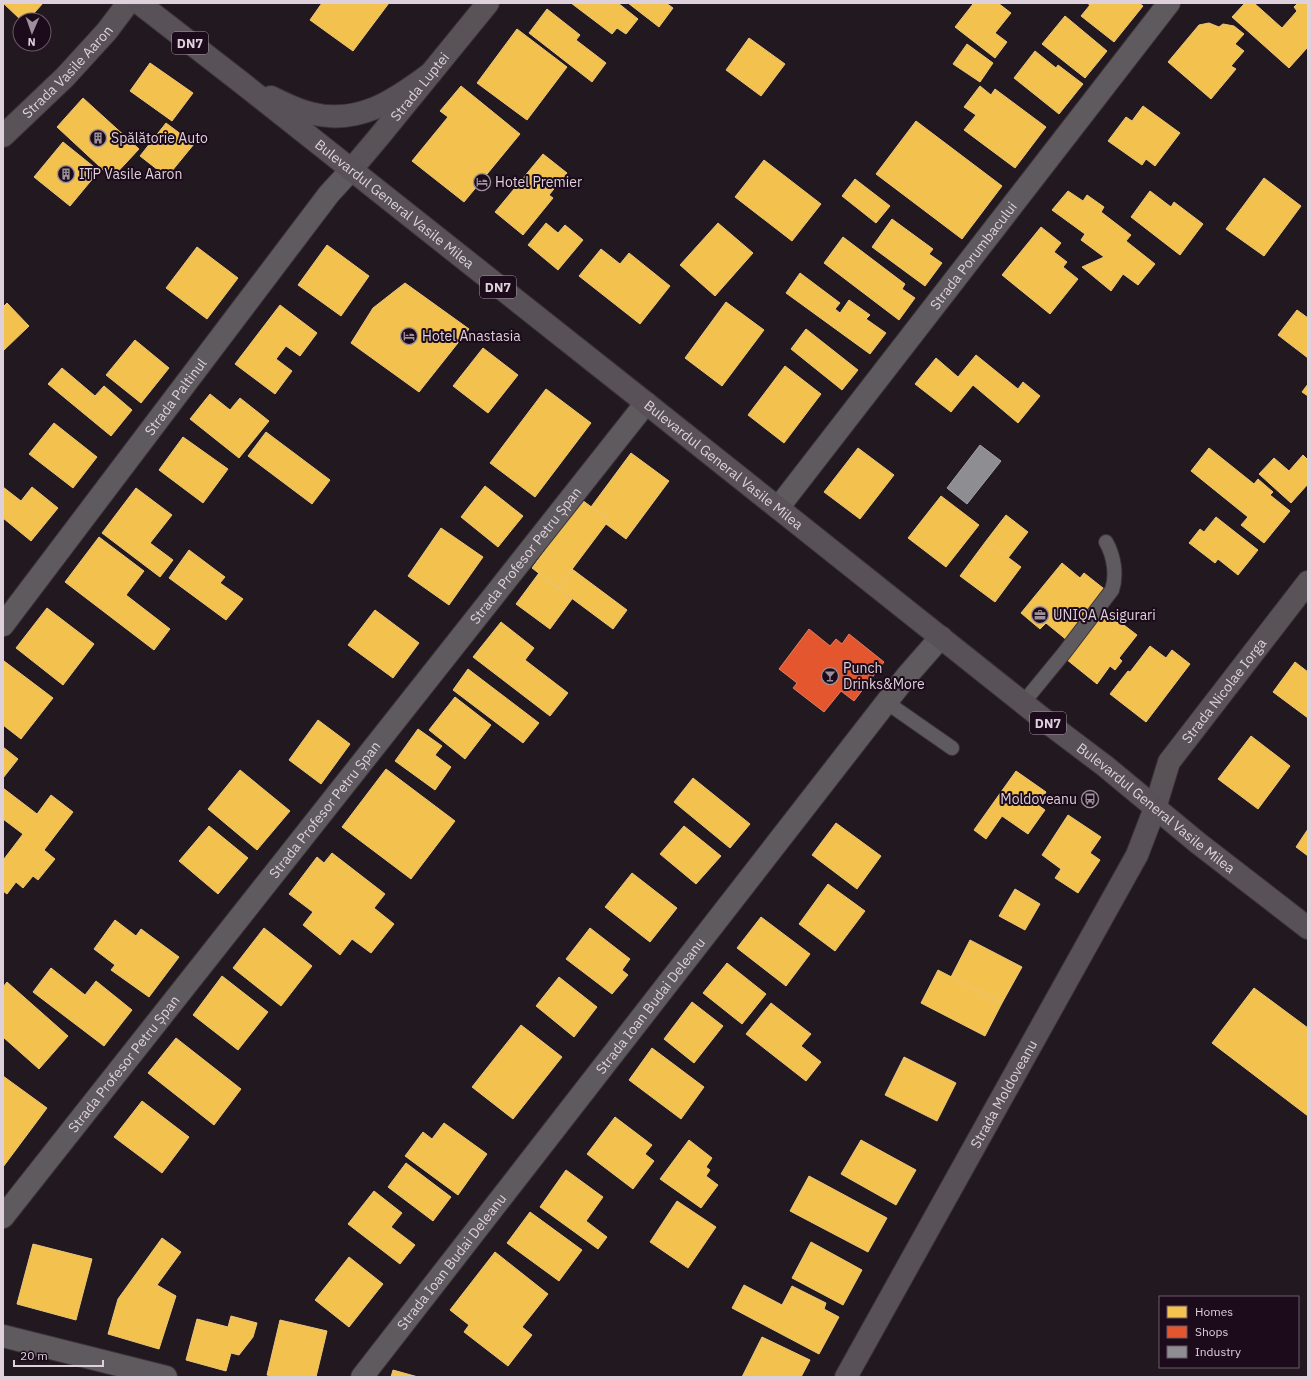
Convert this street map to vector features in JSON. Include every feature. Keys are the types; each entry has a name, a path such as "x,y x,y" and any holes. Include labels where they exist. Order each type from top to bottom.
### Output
{"main road":[{"name":"Bulevardul General Vasile Milea","path":"138,3 646,403 1023,703 1105,766 1198,843 1308,928"},
{"path":"242,84 286,104 311,113 330,116 351,116 378,107 400,96 431,73"},
{"name":"Strada Moldoveanu","path":"846,1377 1137,854 1155,808"}],"street":[{"name":"Strada Vasile Aaron","path":"3,136 65,77 107,30 128,3"},
{"name":"Strada Luptei","path":"351,170 488,3"},
{"name":"Strada Porumbacului","path":"778,508 1169,3"},
{"name":"Strada Paltinul","path":"3,625 329,194 351,170"},
{"name":"Strada Profesor Petru Șpan","path":"3,1217 646,403"},
{"name":"Strada Nicolae Iorga","path":"1155,808 1169,762 1308,582"},
{"name":"Strada Ioan Budai Deleanu","path":"362,1377 886,702 941,638"},
{"path":"3,1336 166,1377"}],"lane":[{"path":"1023,703 1064,653 1112,590 1115,582 1113,557 1106,542"},
{"path":"886,702 952,748"}],"building: Homes":[{"path":"3,3 43,3 35,12 13,12"},
{"path":"322,3 389,3 353,51 310,20"},
{"path":"571,3 618,3 638,19 626,34 617,28 612,34"},
{"path":"628,3 666,3 673,8 659,27"},
{"path":"971,3 998,3 1011,13 995,33 1007,42 995,58 955,27 973,4"},
{"path":"1087,3 1139,3 1143,6 1114,42 1081,16 1090,5"},
{"path":"1245,3 1254,3 1282,28 1297,11 1294,7 1298,3 1308,4 1308,49 1307,48 1289,68 1232,17"},
{"path":"547,9 580,35 576,40 606,63 592,82 529,33"},
{"path":"1065,16 1107,51 1085,78 1042,44"},
{"path":"1209,23 1219,27 1223,24 1234,26 1244,34 1235,44 1244,51 1231,66 1236,69 1211,99 1168,62 1199,25"},
{"path":"517,29 567,67 527,120 477,83"},
{"path":"749,38 785,64 761,96 726,70"},
{"path":"967,44 993,63 980,82 953,64"},
{"path":"1035,51 1056,68 1058,65 1083,84 1059,114 1014,78"},
{"path":"150,63 193,93 172,121 130,91"},
{"path":"461,86 520,134 464,202 412,161 448,117 440,111"},
{"path":"980,86 991,95 995,89 1046,127 1015,168 964,130 976,115 964,107"},
{"name":"Spălătorie Auto","path":"83,98 139,149 112,178 57,127"},
{"path":"1143,106 1180,133 1155,166 1146,159 1142,165 1108,141 1126,117 1132,121"},
{"path":"916,121 1002,186 962,239 876,174"},
{"path":"166,123 194,144 167,177 140,156"},
{"name":"ITP Vasile Aaron","path":"63,142 99,171 70,206 34,177"},
{"path":"543,154 567,173 549,195 553,198 523,235 495,212"},
{"path":"764,160 821,204 792,241 735,197"},
{"path":"1264,178 1301,206 1264,256 1226,229"},
{"path":"855,179 890,206 876,223 842,196"},
{"path":"1068,191 1083,201 1087,195 1104,207 1101,212 1131,235 1126,241 1155,264 1138,285 1123,274 1111,291 1082,267 1104,257 1081,240 1085,234 1052,210"},
{"path":"1150,191 1171,207 1174,202 1203,224 1180,255 1131,217"},
{"path":"892,219 933,249 929,254 942,263 925,286 872,247"},
{"path":"546,223 558,233 565,225 583,240 558,270 528,245"},
{"path":"718,223 753,253 715,296 680,265"},
{"path":"1041,227 1061,243 1054,252 1067,262 1063,267 1078,279 1050,314 1002,275"},
{"path":"843,237 905,284 902,289 915,298 899,320 824,263"},
{"path":"327,245 369,276 341,316 298,285"},
{"path":"197,247 238,278 207,319 166,288"},
{"path":"601,249 620,264 629,253 670,286 640,324 579,276"},
{"path":"800,273 840,303 835,309 840,313 849,300 870,315 866,319 886,333 870,354 786,293"},
{"name":"Hotel Anastasia","path":"405,283 469,329 419,392 351,343 373,308"},
{"path":"726,302 764,330 722,386 685,358"},
{"path":"7,303 29,326 3,351 3,307"},
{"path":"280,305 317,333 300,356 286,346 276,359 292,371 275,394 235,364"},
{"path":"1297,310 1308,318 1308,358 1278,335"},
{"path":"806,329 858,370 842,390 791,349"},
{"path":"135,340 169,368 141,403 106,375"},
{"path":"483,348 518,375 488,413 453,386"},
{"path":"976,355 1018,389 1023,382 1040,396 1018,423 973,385 951,412 915,384 936,358 958,377"},
{"path":"785,366 821,394 784,443 748,415"},
{"path":"62,368 95,396 104,386 132,410 111,436 48,384"},
{"path":"1308,384 1308,396 1302,392"},
{"path":"546,389 591,423 535,497 490,463"},
{"path":"210,394 230,410 240,398 269,421 239,458 190,419"},
{"path":"54,423 97,457 73,488 29,454"},
{"path":"266,432 330,480 312,504 248,456"},
{"path":"183,437 228,469 203,503 159,470"},
{"path":"858,448 894,475 860,519 824,492"},
{"path":"1209,448 1254,484 1258,479 1273,492 1270,495 1290,511 1264,543 1241,525 1248,517 1191,471"},
{"path":"631,453 669,481 626,539 606,524 609,520 591,507"},
{"path":"1303,455 1308,460 1308,484 1291,503 1259,474 1274,458 1289,471"},
{"path":"485,486 523,516 498,547 461,517"},
{"path":"3,487 21,501 32,487 58,508 31,541 3,518"},
{"path":"136,488 172,515 150,543 173,560 160,577 102,533"},
{"path":"941,496 979,525 946,567 908,538"},
{"path":"582,500 609,520 558,588 532,568"},
{"path":"1006,515 1028,532 1008,558 986,541"},
{"path":"1216,517 1258,550 1238,575 1218,559 1215,563 1189,543 1200,529 1204,532"},
{"path":"441,528 483,557 449,605 408,576"},
{"path":"99,537 144,571 126,595 170,629 154,650 65,582"},
{"path":"986,541 1021,567 995,602 960,576"},
{"path":"189,550 225,577 220,583 243,599 226,620 169,578"},
{"path":"1062,563 1080,578 1084,573 1108,592 1068,641 1046,623 1040,629 1021,613"},
{"path":"572,569 627,610 613,629 558,588"},
{"path":"539,573 572,599 550,629 516,604"},
{"path":"47,608 94,644 63,685 16,648"},
{"path":"375,610 419,643 393,678 348,645"},
{"path":"1101,614 1112,623 1116,619 1137,635 1119,658 1122,661 1115,670 1110,666 1097,684 1066,659"},
{"path":"501,622 534,648 525,660 568,693 550,716 473,657"},
{"path":"1150,646 1166,658 1172,650 1190,664 1146,722 1110,694 1128,671 1130,672"},
{"path":"4,661 53,698 21,739 3,725"},
{"path":"1295,662 1308,672 1308,718 1273,692"},
{"path":"468,669 539,723 523,743 453,690"},
{"path":"455,697 491,725 465,759 429,730"},
{"path":"318,720 350,744 321,784 289,760"},
{"path":"418,729 442,746 435,755 451,767 435,790 395,761"},
{"path":"1251,736 1290,766 1258,809 1218,779"},
{"path":"3,747 18,759 3,778"},
{"path":"386,769 455,821 411,879 342,827"},
{"path":"240,770 290,811 257,850 208,809"},
{"path":"1016,771 1046,792 1038,805 1045,810 1028,834 1002,816 986,839 974,830"},
{"path":"693,778 750,824 730,848 674,802"},
{"path":"3,788 37,814 51,795 73,812 44,850 55,859 38,880 33,876 23,888 16,882 7,894 3,891 3,858 4,859 23,834 3,819"},
{"path":"1068,815 1101,837 1090,853 1100,860 1078,893 1055,878 1061,869 1042,855"},
{"path":"836,823 881,856 857,889 812,855"},
{"path":"209,826 248,858 218,894 179,861"},
{"path":"684,826 721,856 696,884 660,854"},
{"path":"1308,829 1308,856 1296,847"},
{"path":"332,853 385,894 374,908 394,924 371,953 352,939 340,955 303,925 313,912 289,894 317,857 324,863"},
{"path":"632,873 677,908 650,942 605,907"},
{"path":"828,884 865,911 835,951 799,924"},
{"path":"1015,889 1040,904 1025,930 999,916"},
{"path":"761,917 810,954 786,986 737,948"},
{"path":"115,920 136,936 141,929 179,957 149,997 111,970 115,965 94,949"},
{"path":"264,928 312,966 281,1006 233,968"},
{"path":"590,928 630,959 622,970 628,975 612,994 566,959"},
{"path":"970,940 1022,967 1002,1003 951,977"},
{"path":"727,963 766,994 742,1024 703,993"},
{"path":"51,968 85,995 96,981 132,1010 104,1046 33,992"},
{"path":"938,970 1002,1003 985,1036 921,1003"},
{"path":"222,976 268,1012 238,1050 193,1015"},
{"path":"559,977 597,1007 574,1037 536,1006"},
{"path":"7,982 68,1036 39,1069 3,1037 3,987"},
{"path":"1254,988 1308,1028 1308,1116 1212,1043"},
{"path":"692,1002 723,1026 694,1063 664,1039"},
{"path":"771,1003 811,1034 801,1046 821,1062 806,1081 746,1034"},
{"path":"521,1025 562,1057 513,1119 472,1087"},
{"path":"176,1038 241,1089 214,1125 148,1073"},
{"path":"652,1048 704,1087 681,1119 629,1080"},
{"path":"904,1057 956,1083 937,1121 885,1095"},
{"path":"3,1076 47,1108 3,1167"},
{"path":"142,1101 189,1137 162,1173 114,1137"},
{"path":"615,1117 652,1145 645,1154 654,1161 633,1189 587,1154"},
{"path":"444,1123 487,1154 458,1195 405,1156 423,1132 432,1139"},
{"path":"689,1140 712,1158 706,1167 710,1170 706,1176 718,1185 701,1208 660,1179"},
{"path":"861,1140 916,1170 896,1205 841,1174"},
{"path":"406,1163 451,1197 433,1221 388,1187"},
{"path":"566,1170 603,1197 586,1221 607,1237 598,1249 540,1207"},
{"path":"809,1176 887,1218 868,1252 790,1211"},
{"path":"374,1191 402,1213 391,1227 415,1245 400,1264 348,1224"},
{"path":"677,1201 716,1227 688,1268 650,1242"},
{"path":"530,1212 582,1250 559,1281 507,1243"},
{"path":"162,1238 181,1252 157,1285 176,1296 159,1349 108,1334 118,1299"},
{"path":"811,1242 862,1270 843,1305 792,1278"},
{"path":"33,1244 92,1259 76,1320 17,1304"},
{"path":"495,1252 548,1294 522,1327 532,1335 508,1366 464,1332 469,1325 450,1310"},
{"path":"349,1257 383,1284 349,1327 315,1300"},
{"path":"744,1285 782,1305 792,1286 826,1303 824,1309 839,1317 819,1354 732,1308"},
{"path":"231,1316 257,1323 253,1337 239,1355 231,1353 226,1371 186,1360 197,1319 228,1327"},
{"path":"280,1320 327,1331 316,1377 274,1377 267,1375"},
{"path":"762,1337 810,1360 801,1377 742,1377"},
{"path":"393,1370 418,1377 391,1377"}],"building: Shops":[{"name":"Punch Drinks&More","path":"809,629 830,646 836,639 842,644 849,634 884,662 854,701 841,691 824,712 793,688 797,683 779,669"}],"building: Industry":[{"path":"980,445 1001,461 967,504 947,488"}],"place":[{"name":"Spălătorie Auto","path":"98,138"},
{"name":"ITP Vasile Aaron","path":"66,174"},
{"name":"Hotel Premier","path":"482,182"},
{"name":"Hotel Anastasia","path":"409,336"},
{"name":"UNIQA Asigurari","path":"1040,615"},
{"name":"Punch Drinks&More","path":"830,676"},
{"name":"Moldoveanu","path":"1090,799"}]}
